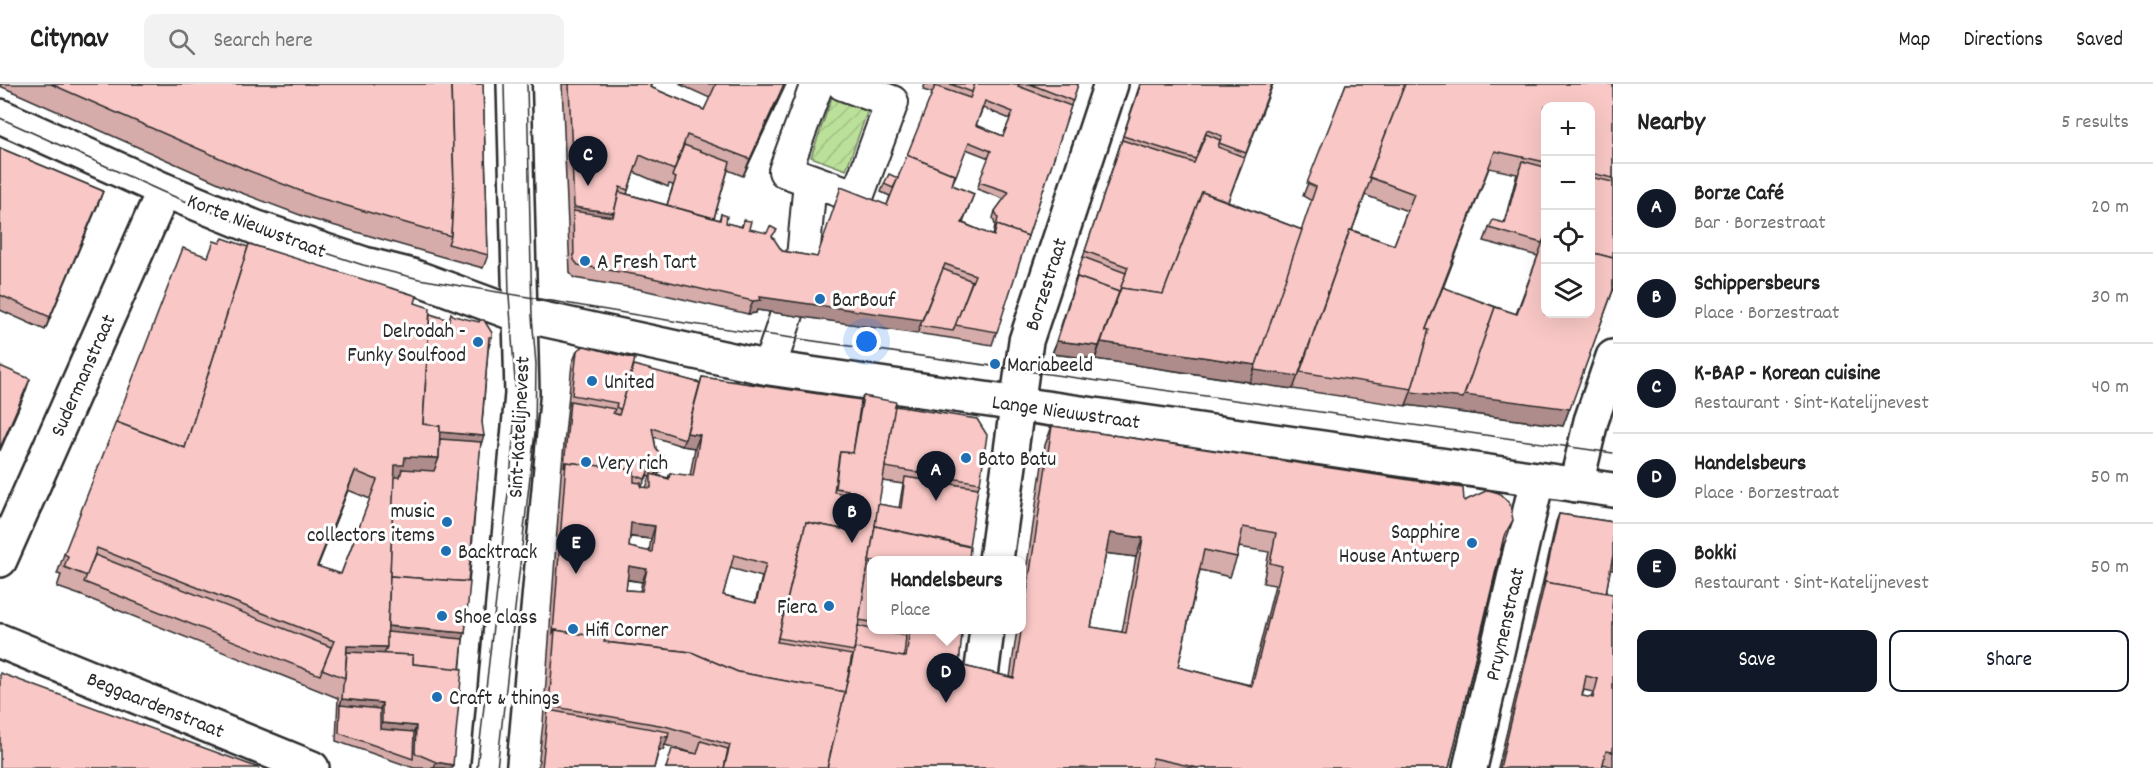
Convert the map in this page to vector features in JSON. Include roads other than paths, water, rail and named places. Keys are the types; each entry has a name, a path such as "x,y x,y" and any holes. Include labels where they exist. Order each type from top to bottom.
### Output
{"street":[{"name":"Sint-Katelijnevest","path":"488,768 521,428 523,358 514,84"},
{"path":"817,84 785,171 857,197 892,102 843,84"},
{"name":"Borzestraat","path":"997,556 1026,341 1111,84"},
{"name":"Korte Nieuwstraat","path":"0,116 164,190 257,228 355,261 412,276 482,303 521,314"},
{"path":"802,269 810,181"},
{"name":"Sudermanstraat","path":"1,553 164,190"},
{"name":"Lange Nieuwstraat","path":"521,314 769,368 1613,490"},
{"path":"769,368 787,314"},
{"path":"1575,485 1591,421 1613,357"},
{"name":"Pruynenstraat","path":"1470,768 1537,480"},
{"path":"979,691 986,634"},
{"name":"Beggaardenstraat","path":"0,641 312,768"}],"tram line":[{"path":"477,768 511,467 516,396 509,295 504,84"},
{"path":"497,768 535,432 536,364 532,316 527,84"},
{"path":"0,118 163,192 256,230 363,265 419,279 685,323 1613,453"}],"place":[{"name":"K-BAP - Korean cuisine","path":"588,186"},
{"name":"A Fresh Tart","path":"585,261"},
{"name":"BarBouf","path":"820,299"},
{"name":"Delrodah - Funky Soulfood","path":"478,342"},
{"name":"Mariabeeld","path":"995,364"},
{"name":"United","path":"592,381"},
{"name":"Bato Batu","path":"966,458"},
{"name":"Very rich","path":"586,462"},
{"name":"Borze Café","path":"936,501"},
{"name":"music collectors items","path":"447,522"},
{"name":"Schippersbeurs","path":"852,543"},
{"name":"Sapphire House Antwerp","path":"1472,543"},
{"name":"Backtrack","path":"446,551"},
{"name":"Bokki","path":"576,574"},
{"name":"Fiera","path":"829,606"},
{"name":"Shoe class","path":"442,616"},
{"name":"Hifi Corner","path":"573,629"},
{"name":"Craft & things","path":"437,697"},
{"name":"Handelsbeurs","path":"946,703"}]}
